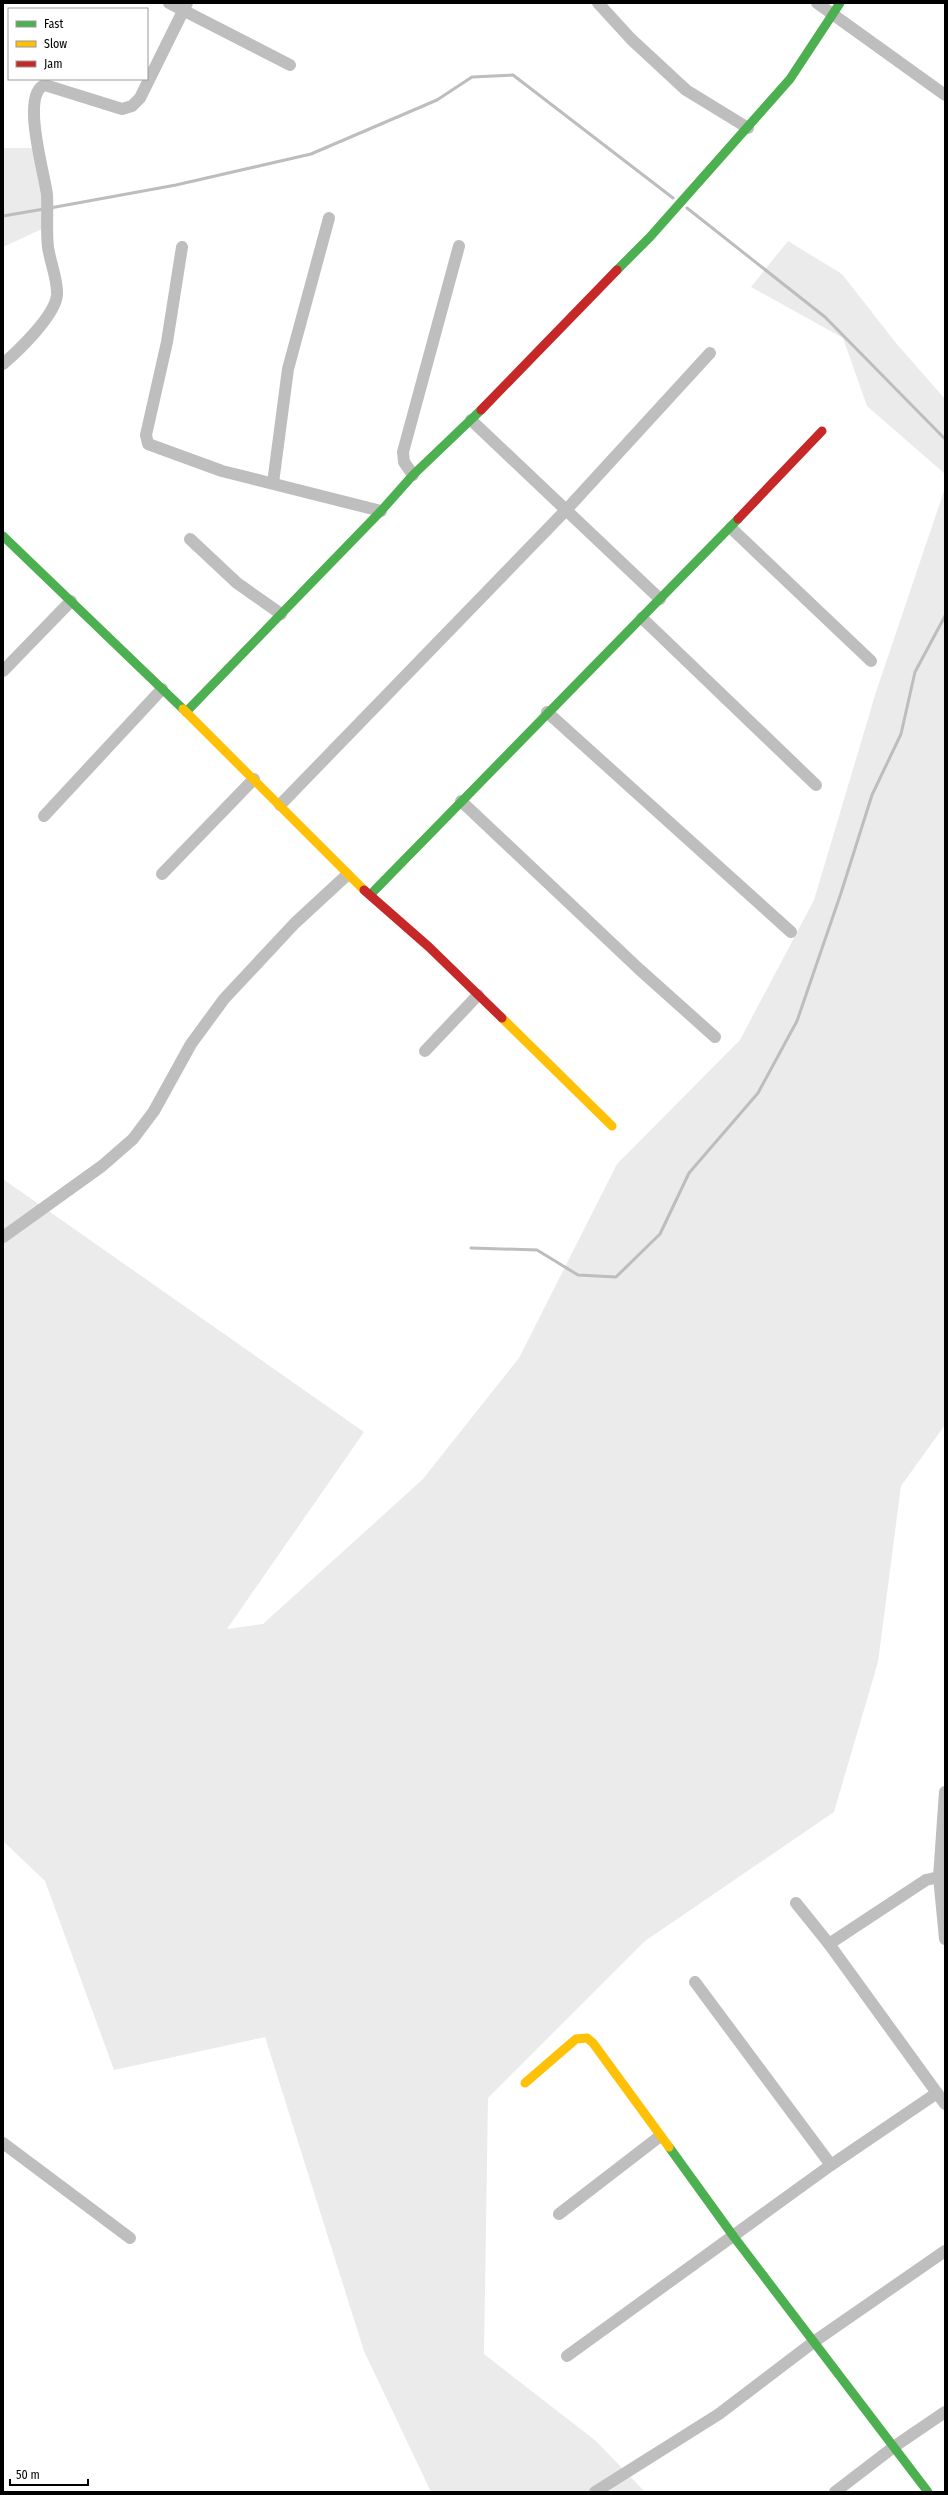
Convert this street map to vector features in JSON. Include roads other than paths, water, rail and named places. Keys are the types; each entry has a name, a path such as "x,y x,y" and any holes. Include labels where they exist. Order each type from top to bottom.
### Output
{"street":[{"path":"169,3 185,6 290,65"},
{"path":"598,3 631,39 686,90 748,128"},
{"path":"817,3 833,13 945,95"},
{"path":"186,712 381,511 413,475 471,420 650,238 790,79 840,3"},
{"path":"3,364 43,324 57,296 48,246 47,194 38,148 33,106 37,92 45,85 122,109 132,106 140,98 185,6"},
{"path":"273,483 288,369 329,218"},
{"path":"413,475 404,462 402,452 459,246"},
{"path":"182,247 167,342 146,435 148,444 222,471 381,511"},
{"path":"280,805 567,509 710,353"},
{"path":"471,420 567,509 660,599"},
{"path":"371,894 547,712 731,528 822,431"},
{"path":"731,528 871,661"},
{"path":"3,536 254,779 347,875 371,894 430,947 612,1126"},
{"path":"190,539 237,583 280,614"},
{"path":"3,671 71,601"},
{"path":"642,618 816,784"},
{"path":"44,816 162,689"},
{"path":"547,712 791,932"},
{"path":"162,874 254,779"},
{"path":"462,801 639,969 715,1037"},
{"path":"3,1237 102,1166 133,1139 154,1111 192,1044 224,999 295,923 347,875"},
{"path":"425,1051 478,995"},
{"path":"945,1792 939,1877 945,1939"},
{"path":"829,1944 926,1880 939,1877"},
{"path":"796,1903 829,1944 945,2104"},
{"path":"695,1982 831,2165"},
{"path":"525,2083 576,2039 587,2038 592,2043 734,2237 895,2446 928,2492"},
{"path":"567,2356 734,2237 831,2165 937,2094"},
{"path":"559,2214 659,2136"},
{"path":"3,2143 130,2238"},
{"path":"595,2492 719,2414 814,2341 945,2251"},
{"path":"835,2492 895,2446 945,2412"}],"waterway":[{"path":"50,208 176,185 311,154 437,100 472,77 513,75 673,198"},
{"path":"687,208 825,317 945,439"},
{"path":"3,216 44,209"},
{"path":"471,1248 537,1250 578,1275 616,1277 660,1234 689,1173 758,1093 797,1021 841,893 872,795 901,734 915,672 945,616"}]}
